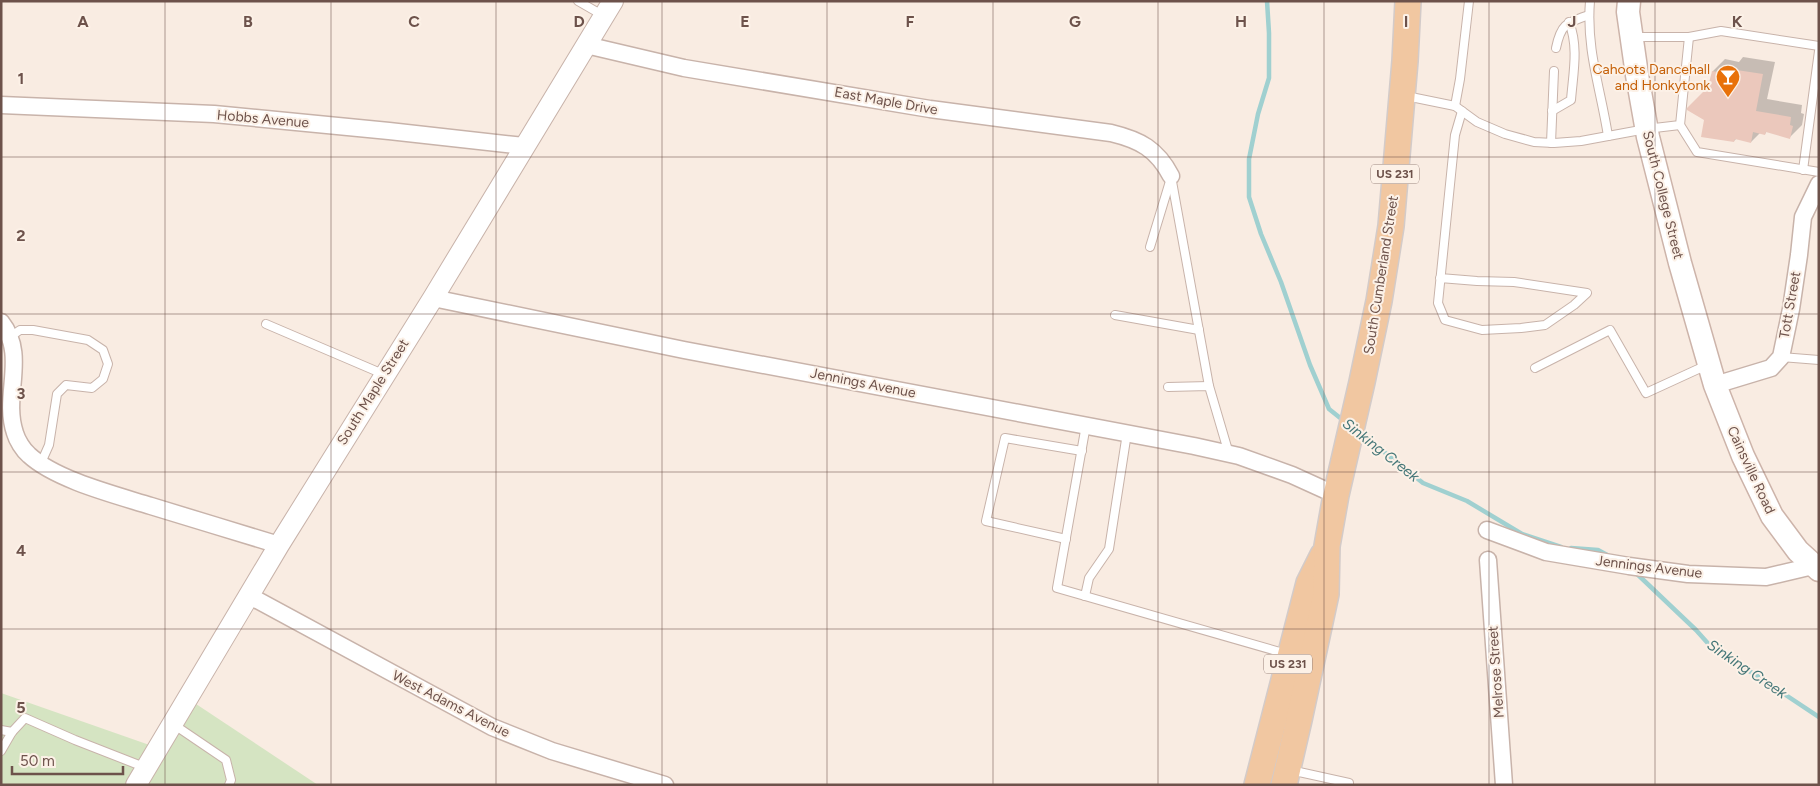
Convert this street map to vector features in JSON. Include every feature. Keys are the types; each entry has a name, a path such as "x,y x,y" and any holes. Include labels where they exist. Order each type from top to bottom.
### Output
{"main road":[{"name":"South Cumberland Street","path":"1286,777 1326,594 1327,546 1336,495 1371,345 1391,226 1408,1"},
{"name":"South College Street","path":"1629,1 1628,12 1646,129 1680,263 1712,374"},
{"name":"Cainsville Road","path":"1712,374 1743,456 1772,516 1798,551 1816,568"},
{"name":"South Cumberland Street","path":"1257,785 1309,582 1327,546"}],"street":[{"name":"South Maple Street","path":"141,776 248,595 433,298 608,8"},
{"name":"East Maple Drive","path":"586,45 684,68 930,109 1129,137 1143,144 1164,162 1171,176"},
{"name":"Hobbs Avenue","path":"1,105 214,114 524,146"},
{"name":"Tott Street","path":"1712,374 1771,368 1781,357 1791,309 1803,216 1819,184"},
{"name":"Jennings Avenue","path":"433,298 684,350 1086,425 1229,454 1292,475 1336,495"},
{"path":"1,322 7,330 15,352 11,405 15,433 28,454 41,463 88,486 279,545"},
{"name":"Jennings Avenue","path":"1487,530 1546,552 1688,574 1766,577 1816,568"},
{"name":"Melrose Street","path":"1488,560 1504,785"},
{"name":"West Adams Avenue","path":"248,595 492,727 552,751 665,785"}],"lane":[{"path":"578,1 608,8"},
{"path":"1455,106 1469,1"},
{"path":"1590,1 1589,15 1596,79 1608,136"},
{"path":"1556,48 1559,32 1570,22 1589,15"},
{"path":"1552,111 1571,100 1575,52 1574,36 1570,22"},
{"path":"1632,37 1689,37 1721,31 1819,46"},
{"path":"1689,37 1680,125 1697,152 1819,172"},
{"path":"1803,170 1819,51"},
{"path":"1550,143 1554,72"},
{"path":"1402,95 1455,106 1477,122 1505,134 1534,142 1581,141 1680,125"},
{"path":"1440,278 1514,282 1587,293 1574,305 1545,325 1482,330 1444,320 1438,303 1440,278 1456,135 1462,111"},
{"path":"1150,248 1171,176"},
{"path":"1171,176 1209,386 1229,454"},
{"path":"1115,315 1199,330"},
{"path":"266,324 384,375"},
{"path":"10,337 20,330 33,330 88,340 103,350 108,364 103,379 92,388 66,385 57,394 49,445 41,463"},
{"path":"1535,368 1610,330 1646,393 1712,374"},
{"path":"1781,357 1819,360"},
{"path":"1168,387 1209,386"},
{"path":"1086,425 1057,588 1291,655"},
{"path":"1086,596 1089,578 1109,549 1127,433"},
{"path":"1066,539 986,521 1005,438 1082,451"},
{"path":"1,751 12,732 25,718 75,740 141,776"},
{"path":"172,723 226,760 231,780 229,785"},
{"path":"1,730 12,732"},
{"path":"1286,777 1349,783 1349,785"}],"green space":[{"path":"1,693 158,748 138,785 1,785"},
{"path":"187,698 318,785 139,785"}],"building":[{"name":"Cahoots Dancehall and Honkytonk","path":"1730,69 1763,74 1756,111 1791,117 1790,125 1793,126 1790,139 1766,132 1765,135 1753,132 1751,143 1735,139 1734,142 1701,137 1704,120 1687,110 1687,108 1708,87 1712,71 1729,74"}],"waterway":[{"name":"Sinking Creek","path":"1267,1 1269,78 1258,114 1249,159 1249,197 1310,365 1329,409 1344,421"},
{"name":"Sinking Creek","path":"1359,432 1423,483 1467,501 1522,534 1561,547"},
{"name":"Sinking Creek","path":"1571,548 1598,550 1609,556"},
{"name":"Sinking Creek","path":"1635,572 1696,630 1713,649 1819,717"}],"place":[{"name":"Cahoots Dancehall and Honkytonk","path":"1728,98"}]}
